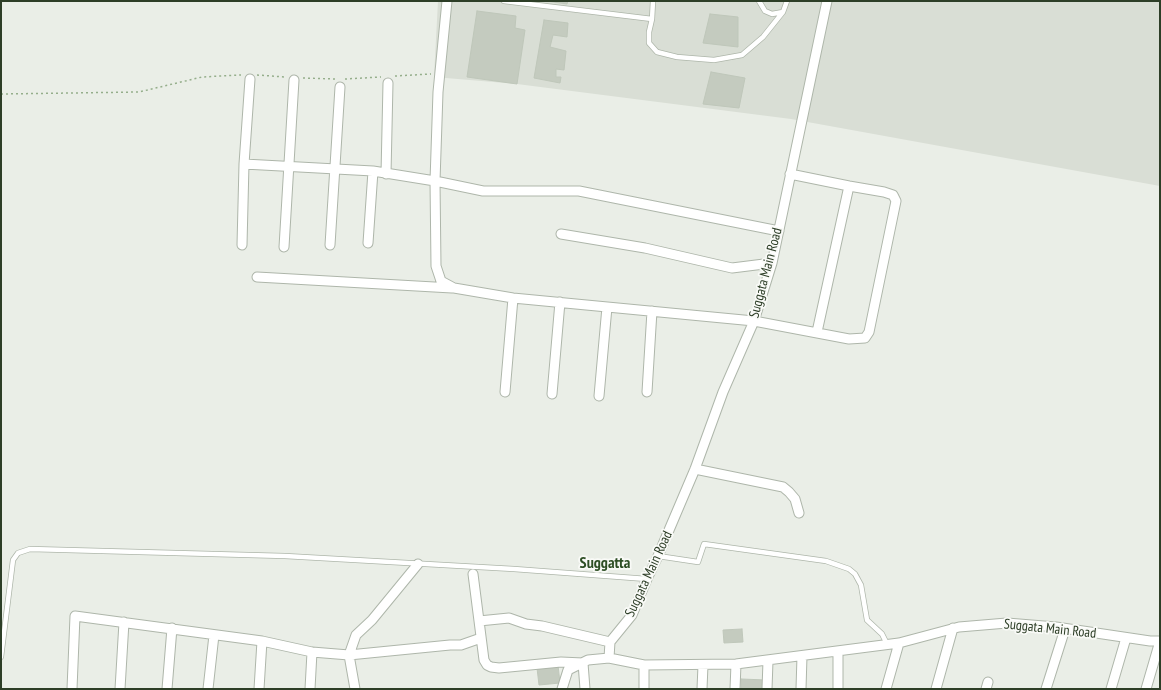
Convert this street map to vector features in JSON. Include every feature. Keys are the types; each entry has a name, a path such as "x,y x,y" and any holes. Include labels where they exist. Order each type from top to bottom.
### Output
{"street":[{"path":"447,1 438,92 435,181 436,266 441,280 454,288"},
{"name":"Suggata Main Road","path":"610,642 632,615 695,469 723,392 754,320 772,263 827,1"},
{"path":"242,245 244,164 251,76"},
{"path":"284,247 288,167 296,79"},
{"path":"386,174 388,80"},
{"path":"330,245 340,82"},
{"path":"244,164 373,171 435,181 483,191 579,191 778,231"},
{"path":"368,243 373,171"},
{"path":"257,277 454,288 513,298 754,320 857,339 865,338 869,332 896,201 892,195 884,192 790,174"},
{"path":"817,332 849,186"},
{"path":"561,234 645,248 732,268 772,263"},
{"path":"505,392 513,298"},
{"path":"552,394 560,302"},
{"path":"599,396 607,307"},
{"path":"647,392 652,311"},
{"path":"695,469 783,488 795,499 799,513"},
{"path":"355,689 349,655 356,635 372,620 418,564"},
{"path":"474,574 484,660 491,667 499,668 561,662 583,663"},
{"path":"72,689 75,616 262,641 312,652 349,655 462,645 481,638"},
{"path":"479,622 509,618 526,624 542,626 610,642 609,658"},
{"path":"120,689 124,622"},
{"name":"Suggata Main Road","path":"583,663 588,660 609,658 644,666 736,664 768,661 899,643 953,628 1007,623 1160,641"},
{"path":"167,689 172,628"},
{"path":"936,689 953,628"},
{"path":"1046,689 1065,629"},
{"path":"208,689 214,635"},
{"path":"1111,689 1126,638"},
{"path":"259,689 262,641"},
{"path":"1146,689 1160,641"},
{"path":"886,689 899,643"},
{"path":"838,651 838,689"},
{"path":"310,689 312,652"},
{"path":"801,689 802,656"},
{"path":"768,661 768,689"},
{"path":"562,689 568,670 583,663"},
{"path":"583,663 585,689"},
{"path":"735,689 736,664"},
{"path":"702,689 703,665"},
{"path":"644,666 644,689"}],"lane":[{"path":"504,1 652,19"},
{"path":"654,1 649,32 649,43 657,52 677,57 714,60 742,55 763,37 783,12 787,1"},
{"path":"759,1 765,11 772,14 783,12"},
{"path":"658,556 698,562 704,544 826,561 850,569 861,584 867,620 882,634 887,645"},
{"path":"1,657 13,560 18,553 26,549 285,556 514,569 647,579"}],"path":[{"path":"388,80 440,74"},
{"path":"1,94 139,92 202,77 285,77"},
{"path":"296,79 340,82 381,77"}],"shaded area":[{"path":"438,1 1160,1 1160,186 791,119 517,84 434,77"}],"building":[{"path":"547,1 568,1 567,4"},
{"path":"477,11 516,16 515,28 525,30 517,84 467,77"},
{"path":"710,14 738,17 738,47 703,43"},
{"path":"544,20 568,23 567,37 553,35 550,47 566,51 564,70 556,69 556,77 561,77 560,83 534,78"},
{"path":"711,72 745,78 739,108 703,104"},
{"path":"742,629 743,642 724,643 723,630"},
{"path":"558,665 560,683 539,685 537,668"},
{"path":"741,679 766,680 765,689 741,689"}],"district":[{"name":"Suggatta","path":"605,563"}]}
